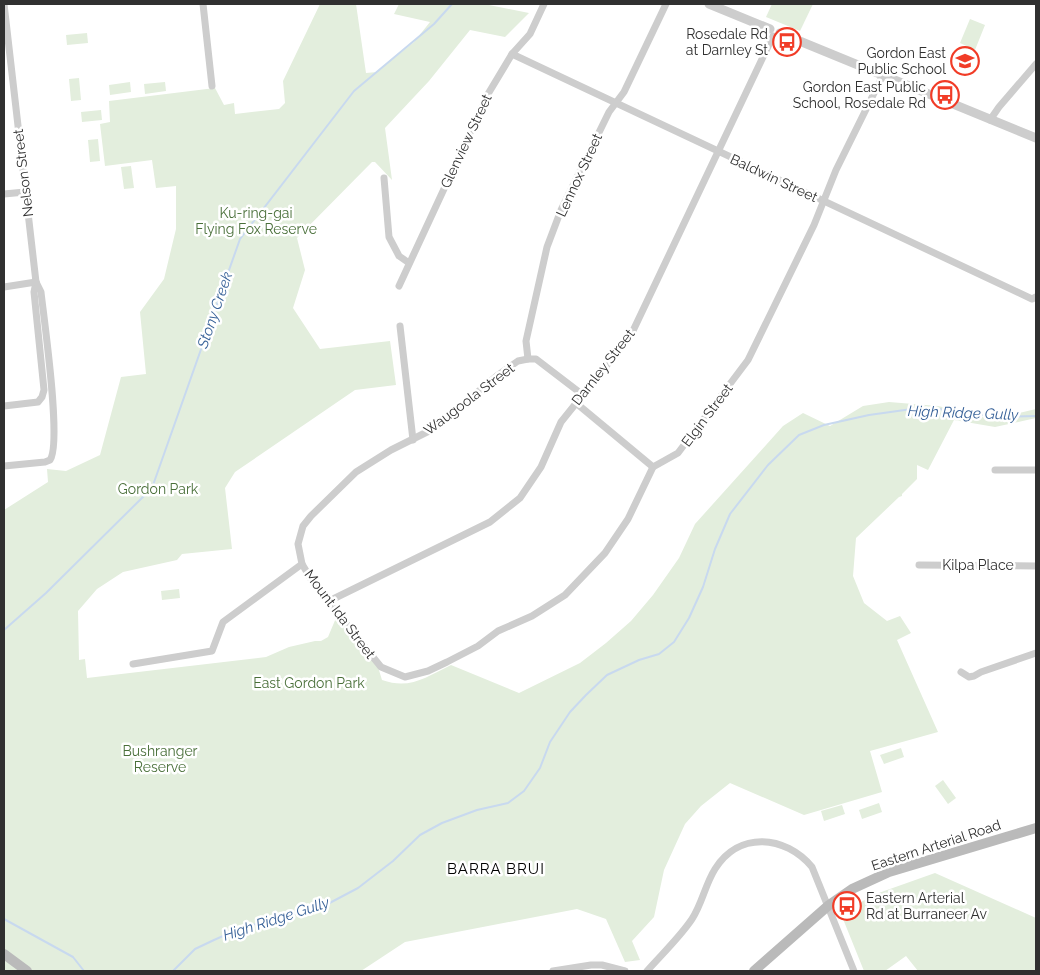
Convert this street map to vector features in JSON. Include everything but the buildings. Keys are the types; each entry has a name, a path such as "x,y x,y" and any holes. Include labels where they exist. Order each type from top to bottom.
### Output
{"main road":[{"name":"Eastern Arterial Road","path":"754,971 828,905 852,889 889,872 1036,828"},
{"path":"4,954 28,971"}],"street":[{"name":"Nelson Street","path":"4,4 36,282 34,292 44,390 38,402 4,406"},
{"path":"202,4 212,86"},
{"name":"Glenview Street","path":"399,286 488,94 512,54 530,34 544,4"},
{"name":"Lennox Street","path":"528,359 526,341 547,247 570,192 608,112 624,92 666,4"},
{"path":"709,4 774,33 883,75 1036,138"},
{"name":"Darnley Street","path":"329,601 490,522 520,498 541,467 561,422 631,335 774,33"},
{"name":"Baldwin Street","path":"512,54 1032,298 1036,297"},
{"path":"990,120 1036,64"},
{"name":"Elgin Street","path":"653,467 678,454 748,360 814,225 836,170 883,75"},
{"path":"384,178 389,237 399,256 409,263"},
{"path":"4,194 25,192"},
{"path":"4,287 36,282"},
{"name":"Nelson Street","path":"4,466 45,462 50,460 54,450 53,398 41,292 36,282"},
{"path":"400,326 413,440"},
{"name":"Waugoola Street","path":"302,564 298,544 303,526 356,472 391,450 435,428 518,361 536,359 583,395"},
{"path":"576,403 653,467"},
{"name":"Mount Ida Street","path":"302,564 314,584 381,667 405,677 428,671 478,646 498,631 532,616 566,594 606,553 628,519 653,467"},
{"path":"995,470 1036,470"},
{"path":"133,664 212,650 221,628 229,617 302,564"},
{"name":"Kilpa Place","path":"919,565 1036,566"},
{"path":"961,672 969,677 974,676 1036,653"},
{"path":"647,971 694,917 716,867 730,853 747,844 756,842 780,844 797,852 812,867 854,971"},
{"path":"553,971 591,964 625,971"}],"green space":[{"path":"320,4 356,4 366,73 377,72 414,42 430,22 394,14 399,4 484,4 529,13 505,37 470,30 429,81 385,128 392,180 375,162 372,162 297,238 305,270 293,308 320,349 390,341 396,385 355,390 235,472 225,488 232,549 182,554 177,560 123,572 97,589 78,611 79,660 85,659 87,678 266,657 289,647 321,641 328,637 336,618 378,667 382,680 401,684 410,683 426,678 451,665 519,693 580,663 631,621 653,595 679,558 695,524 783,426 803,413 830,426 863,406 889,402 938,406 993,419 1036,409 1036,418 995,427 954,420 928,470 917,465 917,479 902,496 856,538 853,576 864,603 887,621 900,616 911,633 897,640 938,732 870,751 882,792 804,815 730,783 701,806 685,824 664,870 654,917 632,941 640,960 625,962 606,919 577,909 405,942 361,971 4,971 4,510 48,482 47,469 66,471 100,455 121,377 146,374 140,312 164,279 176,229 176,186 156,188 152,160 105,166 100,124 110,122 109,101 215,88 224,105 234,103 235,114 279,109 285,103 283,81"},
{"path":"772,4 813,4 800,31 766,17"},
{"path":"970,19 985,25 975,50 960,43"},
{"path":"87,33 88,43 67,45 66,35"},
{"path":"79,78 81,100 71,101 69,79"},
{"path":"130,82 131,92 110,95 109,85"},
{"path":"165,82 166,91 145,94 144,84"},
{"path":"101,110 102,120 82,122 81,112"},
{"path":"98,139 100,161 90,162 88,140"},
{"path":"131,166 134,188 124,189 121,167"},
{"path":"179,589 180,598 162,600 161,591"},
{"path":"901,748 904,757 884,764 880,755"},
{"path":"943,780 956,798 948,804 935,786"},
{"path":"879,803 882,812 862,819 859,810"},
{"path":"842,805 845,814 824,821 821,811"},
{"path":"935,873 1036,918 1036,971 918,971 906,956 885,971 864,971 841,914 873,895"}],"waterway":[{"name":"Stony Creek","path":"4,630 46,593 152,488 240,239 354,91 434,24 452,4"},
{"name":"High Ridge Gully","path":"173,971 195,949 241,928 322,907 358,888 393,861 420,835 442,823 477,810 508,803 524,791 540,768 550,742 570,712 586,695 607,675 639,660 659,654 674,642 689,618 703,587 715,549 730,514 768,465 799,435 824,425 869,415 912,409 938,409 1000,417 1036,416"},
{"path":"4,919 73,957 84,971"}],"place":[{"name":"Rosedale Rd at Darnley St","path":"787,42"},
{"name":"Gordon East Public School","path":"965,61"},
{"name":"Gordon East Public School, Rosedale Rd","path":"945,95"},
{"name":"Eastern Arterial Rd at Burraneer Av","path":"847,906"}],"district":[{"name":"BARRA BRUI","path":"496,869"}],"park label":[{"name":"Ku-ring-gai Flying Fox Reserve","path":"256,222"},
{"name":"Gordon Park","path":"158,489"},
{"name":"East Gordon Park","path":"309,683"},
{"name":"Bushranger Reserve","path":"160,760"}]}
